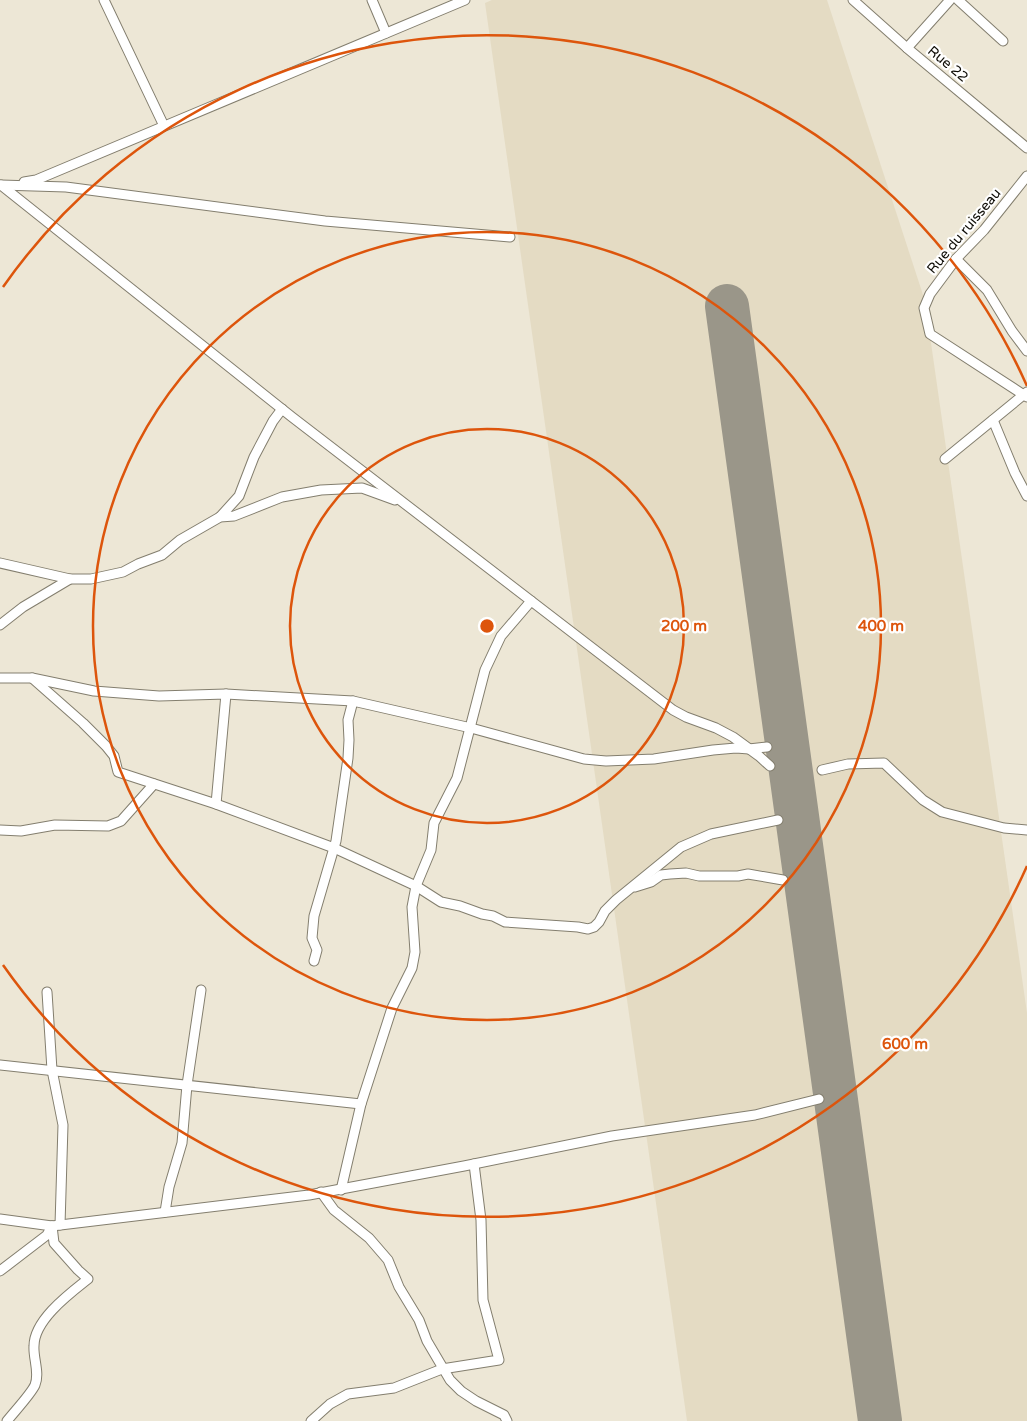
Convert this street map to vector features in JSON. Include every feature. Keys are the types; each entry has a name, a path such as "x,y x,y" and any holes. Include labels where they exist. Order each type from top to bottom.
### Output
{"street":[{"path":"104,0 164,126"},
{"path":"372,0 386,33"},
{"path":"1,185 36,180 465,0"},
{"name":"Rue 22","path":"853,0 907,48 1027,148"},
{"path":"907,48 950,0"},
{"path":"958,0 1003,41"},
{"name":"Rue du ruisseau","path":"1026,395 930,334 924,308 930,294 956,259 984,230 1027,176"},
{"path":"1,185 66,187 325,220 510,237"},
{"path":"1,185 282,410 673,710 698,723 716,728 742,743 770,766"},
{"path":"956,259 987,290 1012,331 1027,351"},
{"path":"945,459 1026,395"},
{"path":"0,564 70,579 92,579 123,572 162,555 180,540 220,517 239,496 254,457 273,421 282,410"},
{"path":"993,420 1015,473 1027,496"},
{"path":"220,517 234,516 282,497 321,490 362,488 403,502"},
{"path":"0,625 22,607 70,579"},
{"path":"341,1190 361,1104 392,1008 412,968 415,952 412,907 416,886 431,850 434,822 456,778 471,728 485,670 501,636 531,601"},
{"path":"0,678 32,678 94,691 159,696 226,694 353,701 471,728 584,760 654,759 713,750 767,747"},
{"path":"32,678 106,746 114,756 118,772 216,804 334,848 416,886 441,902 493,916 505,922 588,929 594,927 605,911 681,848 711,834 778,820"},
{"path":"216,804 226,694"},
{"path":"314,961 317,950 312,938 314,916 334,848 348,758 348,720 353,701"},
{"path":"822,770 848,764 884,763 923,800 942,812 1004,828 1027,830"},
{"path":"0,830 21,831 55,825 108,826 120,821 154,784"},
{"path":"630,889 651,882 661,875 686,873 698,876 738,876 748,874 783,880"},
{"path":"165,1212 169,1187 182,1143 201,990"},
{"path":"7,1421 35,1385 37,1375 33,1345 41,1324 59,1302 88,1279 54,1243 64,1125 52,1070 47,992"},
{"path":"0,1065 361,1104"},
{"path":"0,1219 56,1226 341,1190 612,1136 755,1115 819,1099"},
{"path":"311,1421 330,1404 348,1394 394,1388 442,1369 498,1360 483,1300 481,1220 474,1164"},
{"path":"321,1192 334,1210 369,1238 388,1260 400,1287 420,1320 442,1369 450,1380 461,1390 504,1415 507,1421"},
{"path":"0,1271 56,1226"}],"shaded area":[{"path":"492,0 827,0 925,301 1027,1013 1027,1421 687,1421 485,3"}],"runway":[{"path":"727,306 880,1421"}]}
